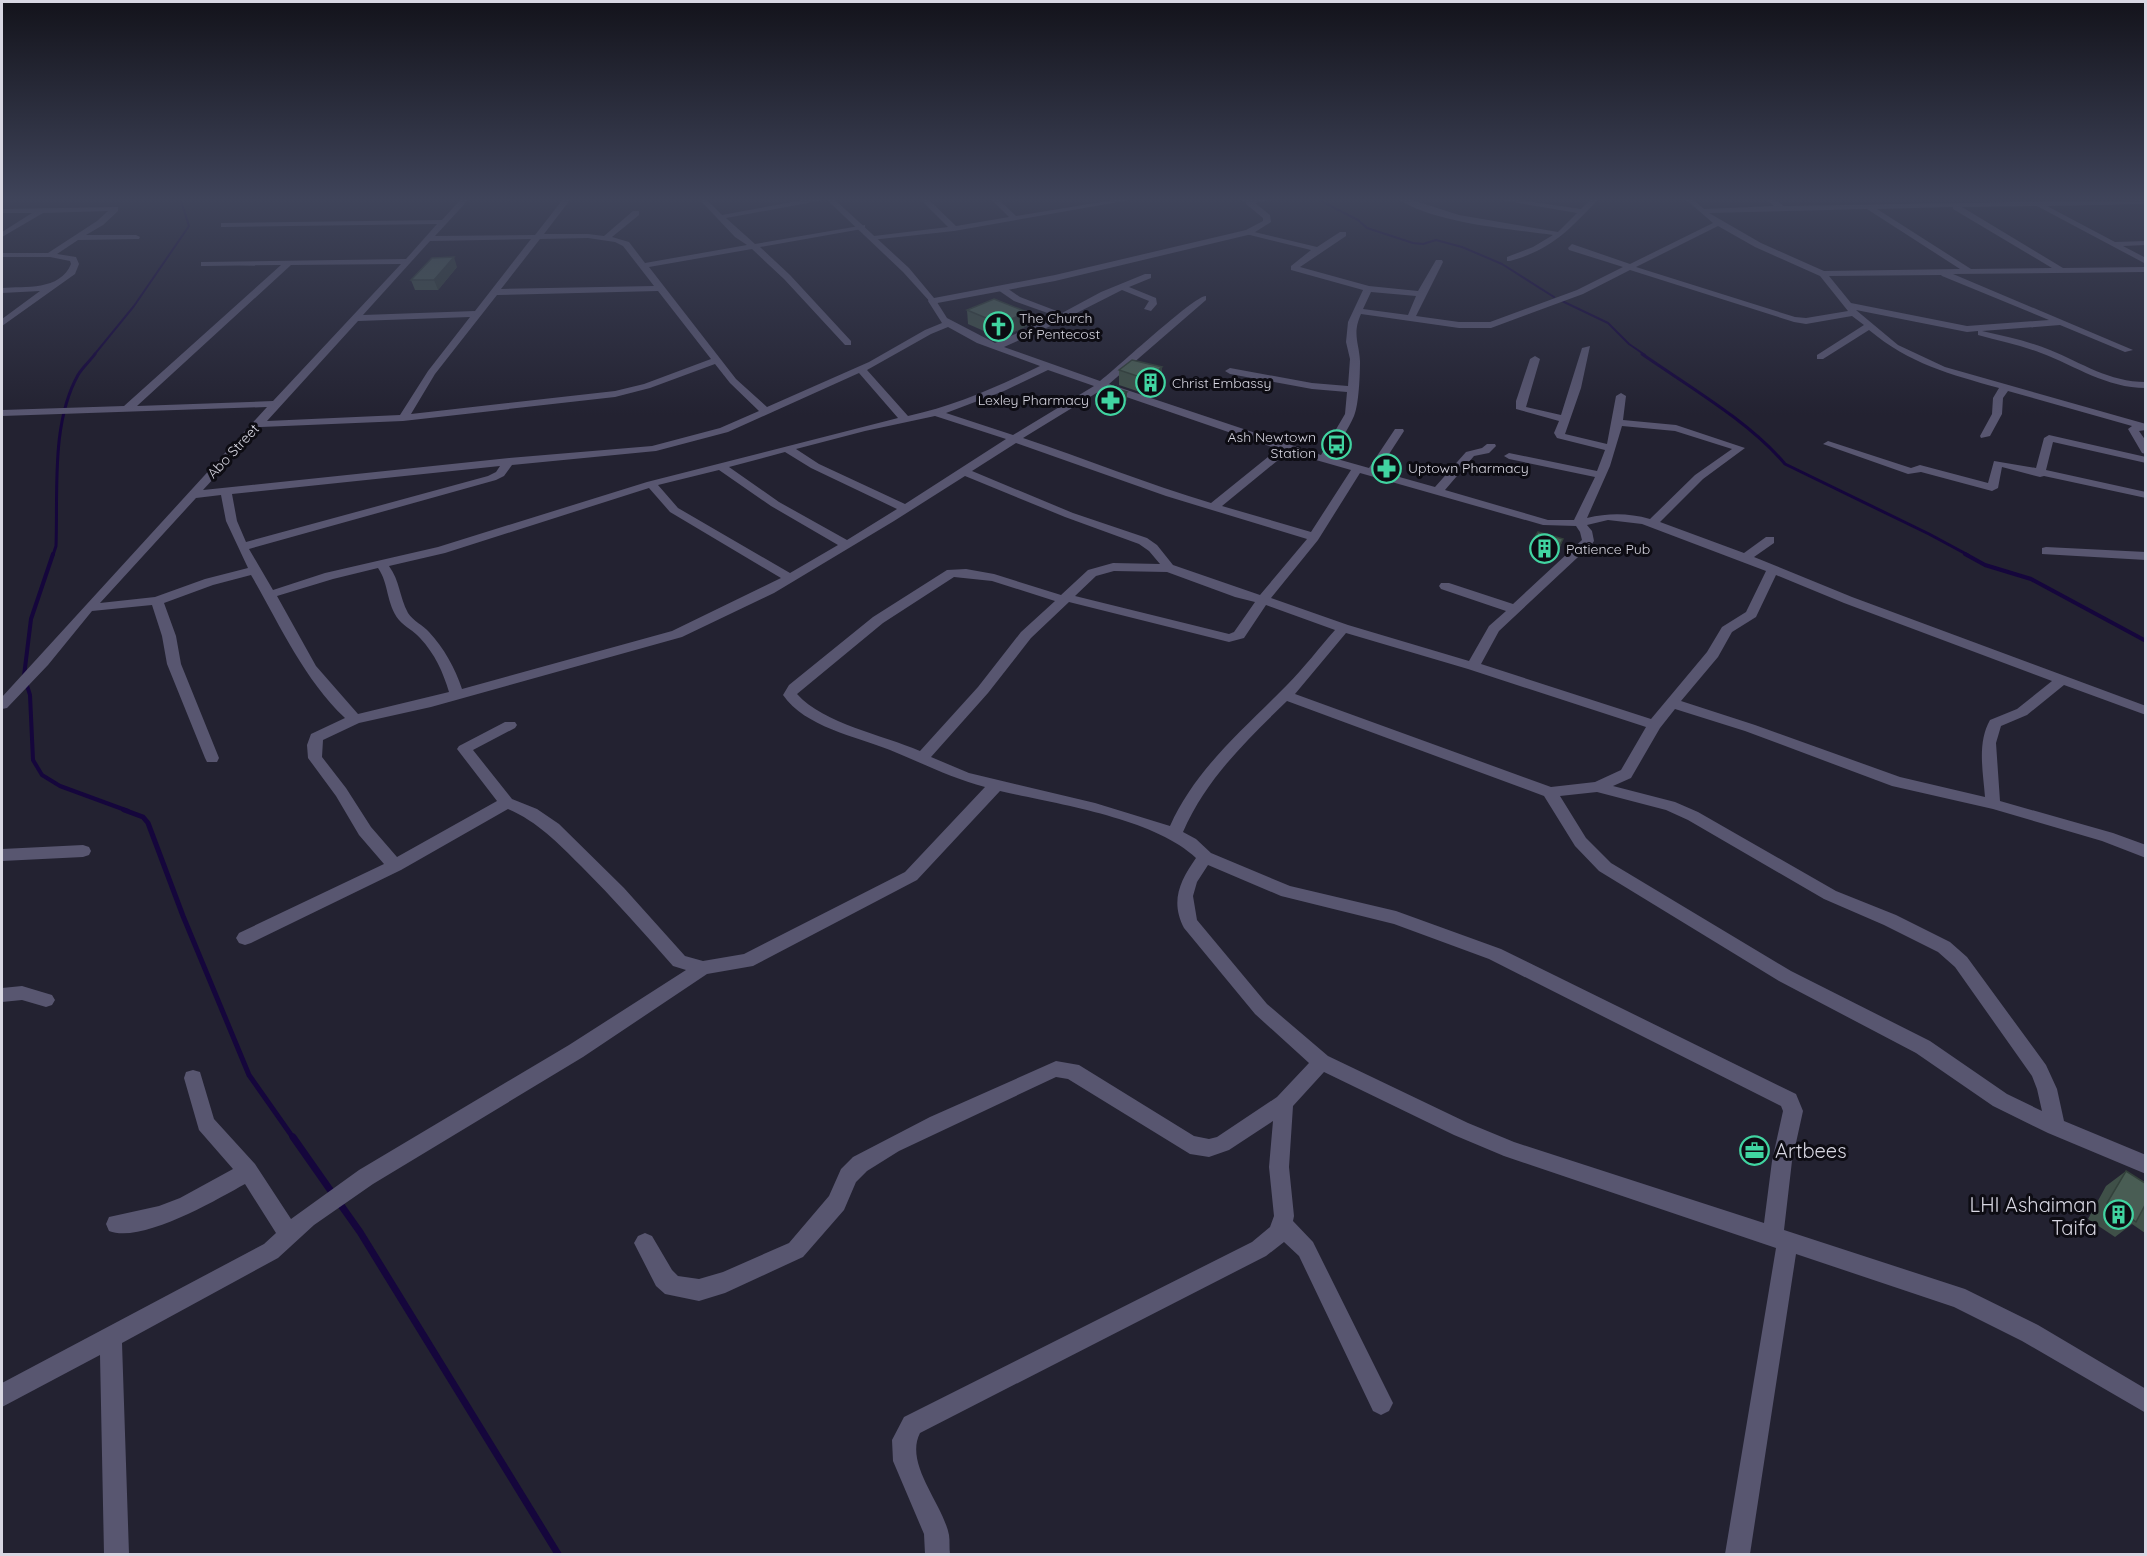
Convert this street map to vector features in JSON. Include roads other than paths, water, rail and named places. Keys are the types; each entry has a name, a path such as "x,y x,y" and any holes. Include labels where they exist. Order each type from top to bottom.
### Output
{"street":[{"path":"2,323 73,271"},
{"path":"128,408 280,271"},
{"name":"Abo Street","path":"7,700 43,662 88,608 397,271"},
{"path":"403,418 431,374 511,271"},
{"path":"646,271 684,315 733,381 766,412"},
{"path":"781,271 848,344"},
{"path":"907,271 948,324 995,347 1101,386 1286,448 1373,471 1547,523 1579,523 1608,517 1624,517 1652,524 2145,711"},
{"path":"932,301 1087,271"},
{"path":"1303,271 1368,289 1421,294"},
{"path":"1411,318 1434,271"},
{"path":"1358,310 1459,325 1491,325 1580,292 1621,271"},
{"path":"1640,271 1794,319 1806,321 1854,313"},
{"path":"1815,271 1823,274 2004,271"},
{"path":"1940,272 2128,350"},
{"path":"1823,274 1854,313 1895,347 1915,358 1942,369 2144,427"},
{"path":"995,347 1122,286 1148,276"},
{"path":"1122,286 1153,300 1154,304 1148,309"},
{"path":"2,290 51,288"},
{"path":"496,292 661,288"},
{"path":"1001,288 1017,299 1063,316"},
{"path":"1324,458 1350,414 1354,390 1355,359 1351,342 1353,321 1368,289"},
{"path":"395,866 365,831 341,792 315,758 316,736 355,719 457,695 677,634 730,610 906,509 1101,386 1203,298"},
{"path":"1846,305 1967,329 2044,351 2099,376 2129,386 2145,385"},
{"path":"354,318 478,315"},
{"path":"1967,329 2061,322"},
{"path":"191,495 509,461 651,449 724,430 861,369 948,324"},
{"path":"1820,357 1869,326"},
{"path":"1587,348 1576,388 1559,433 1561,436 1611,448"},
{"path":"1535,359 1520,407 1524,410 1565,419"},
{"path":"257,424 403,418 625,392 717,360"},
{"path":"268,595 441,550 651,484 864,428 936,413 1001,389 1048,366"},
{"path":"861,369 906,420"},
{"path":"1230,370 1312,386 1354,390"},
{"path":"1985,436 1997,414 1998,398 2005,387"},
{"path":"1579,523 1583,508 1601,475 1611,448 1622,396"},
{"path":"2,413 275,404"},
{"path":"936,413 1080,460 1128,480 1314,537"},
{"path":"1618,423 1676,428 1740,448 1699,477 1652,524"},
{"path":"2144,427 2133,429 2145,451"},
{"path":"1373,471 1399,431"},
{"path":"2040,474 2049,438 2145,459"},
{"path":"1828,444 1912,472 1920,468 1992,488 1998,463 2040,474 2145,495"},
{"path":"1438,491 1470,454 1485,451 1491,446"},
{"path":"1213,507 1286,448"},
{"path":"788,449 815,466 906,509"},
{"path":"1509,456 1601,475"},
{"path":"242,546 375,512 492,478 500,474 509,461"},
{"path":"721,466 776,504 846,544"},
{"path":"1358,467 1314,537 1263,600 1239,635 1228,638 1065,599 991,576 963,572 951,573 878,620 794,688 790,695 794,702 826,719 922,758 940,768 996,785 1153,825 1200,849 1204,857 1287,892 1396,918 1495,954 1789,1100 1793,1111 1782,1161 1781,1238 1737,1554"},
{"path":"965,472 1069,515 1143,541 1154,548 1169,568"},
{"path":"651,484 674,510 789,578"},
{"path":"225,491 226,502 242,546 268,595 314,672 355,719"},
{"path":"1473,666 1494,629 1588,541 1588,535 1579,523"},
{"path":"1744,558 1770,540"},
{"path":"2046,551 2145,556"},
{"path":"381,564 391,577 393,595 404,618 424,634 440,655 449,670 457,695"},
{"path":"922,758 983,690 1026,635 1092,573 1113,567 1169,568 1343,628 1473,666 1654,725"},
{"path":"1285,695 1550,792 1597,787 1626,774 1654,725 1713,654 1727,630 1751,614 1773,569"},
{"path":"88,608 157,601 208,582 256,570"},
{"path":"1445,586 1514,609"},
{"path":"157,601 169,636 174,664 212,758"},
{"path":"1174,834 1183,809 1202,781 1247,728 1285,695 1343,628"},
{"path":"1993,804 1989,743 1995,723 2022,712 2061,681"},
{"path":"1671,703 1750,728 1898,782 1993,804 2107,837 2145,852"},
{"path":"510,725 464,750 507,803 532,813 553,828 618,892 679,961 703,968"},
{"path":"2,1395 271,1251 307,1218 366,1177 576,1051 703,968 747,961 911,876 996,785"},
{"path":"1597,787 1671,806 1693,816 1830,895 1890,920 1944,947 1961,962 2040,1071 2047,1089 2055,1127"},
{"path":"1550,792 1573,835 1588,853 1605,867 1785,976 1923,1047 2000,1100 2055,1127 2145,1165"},
{"path":"245,938 395,866 507,803"},
{"path":"2,855 83,851"},
{"path":"1204,857 1184,893 1183,909 1190,923 1261,1009 1321,1062 1461,1129 1511,1150 1957,1297 2003,1317 2145,1402"},
{"path":"2,995 22,993 46,1000"},
{"path":"645,1243 664,1278 673,1286 699,1290 725,1282 796,1250 837,1203 849,1176 860,1164 928,1127 990,1101 1056,1069 1072,1071 1080,1075 1190,1145 1209,1148 1222,1144 1284,1103 1321,1062"},
{"path":"193,1078 206,1124 248,1171 289,1235"},
{"path":"937,1554 936,1534 904,1461 904,1440 912,1425 1259,1249 1279,1233 1284,1216 1279,1167 1284,1103"},
{"path":"116,1224 159,1216 177,1209 248,1171"},
{"path":"1281,1224 1306,1249 1381,1403"},
{"path":"111,1337 116,1554"}],"waterway":[{"path":"94,355 134,306 158,271"},
{"path":"1512,271 1554,297"},
{"path":"1562,301 1608,323 1629,344 1645,355"},
{"path":"53,555 56,546 58,458 63,414 78,375 95,354"},
{"path":"1642,354 1737,419 1785,464 1968,555"},
{"path":"53,554 31,619 24,676 30,695 33,760 42,775 60,786 128,811"},
{"path":"1965,554 1985,565 2031,579 2146,641"},
{"path":"124,810 143,817 148,823 183,916 249,1075 294,1139"},
{"path":"293,1137 333,1194"},
{"path":"338,1201 360,1232 558,1554"}],"place":[{"name":"The Church of Pentecost","path":"998,326"},
{"name":"Christ Embassy","path":"1151,383"},
{"name":"Lexley Pharmacy","path":"1110,400"},
{"name":"Ash Newtown Station","path":"1337,445"},
{"name":"Uptown Pharmacy","path":"1387,468"},
{"name":"Patience Pub","path":"1545,549"},
{"name":"Artbees","path":"1754,1150"},
{"name":"LHI Ashaiman Taifa","path":"2118,1215"}]}
